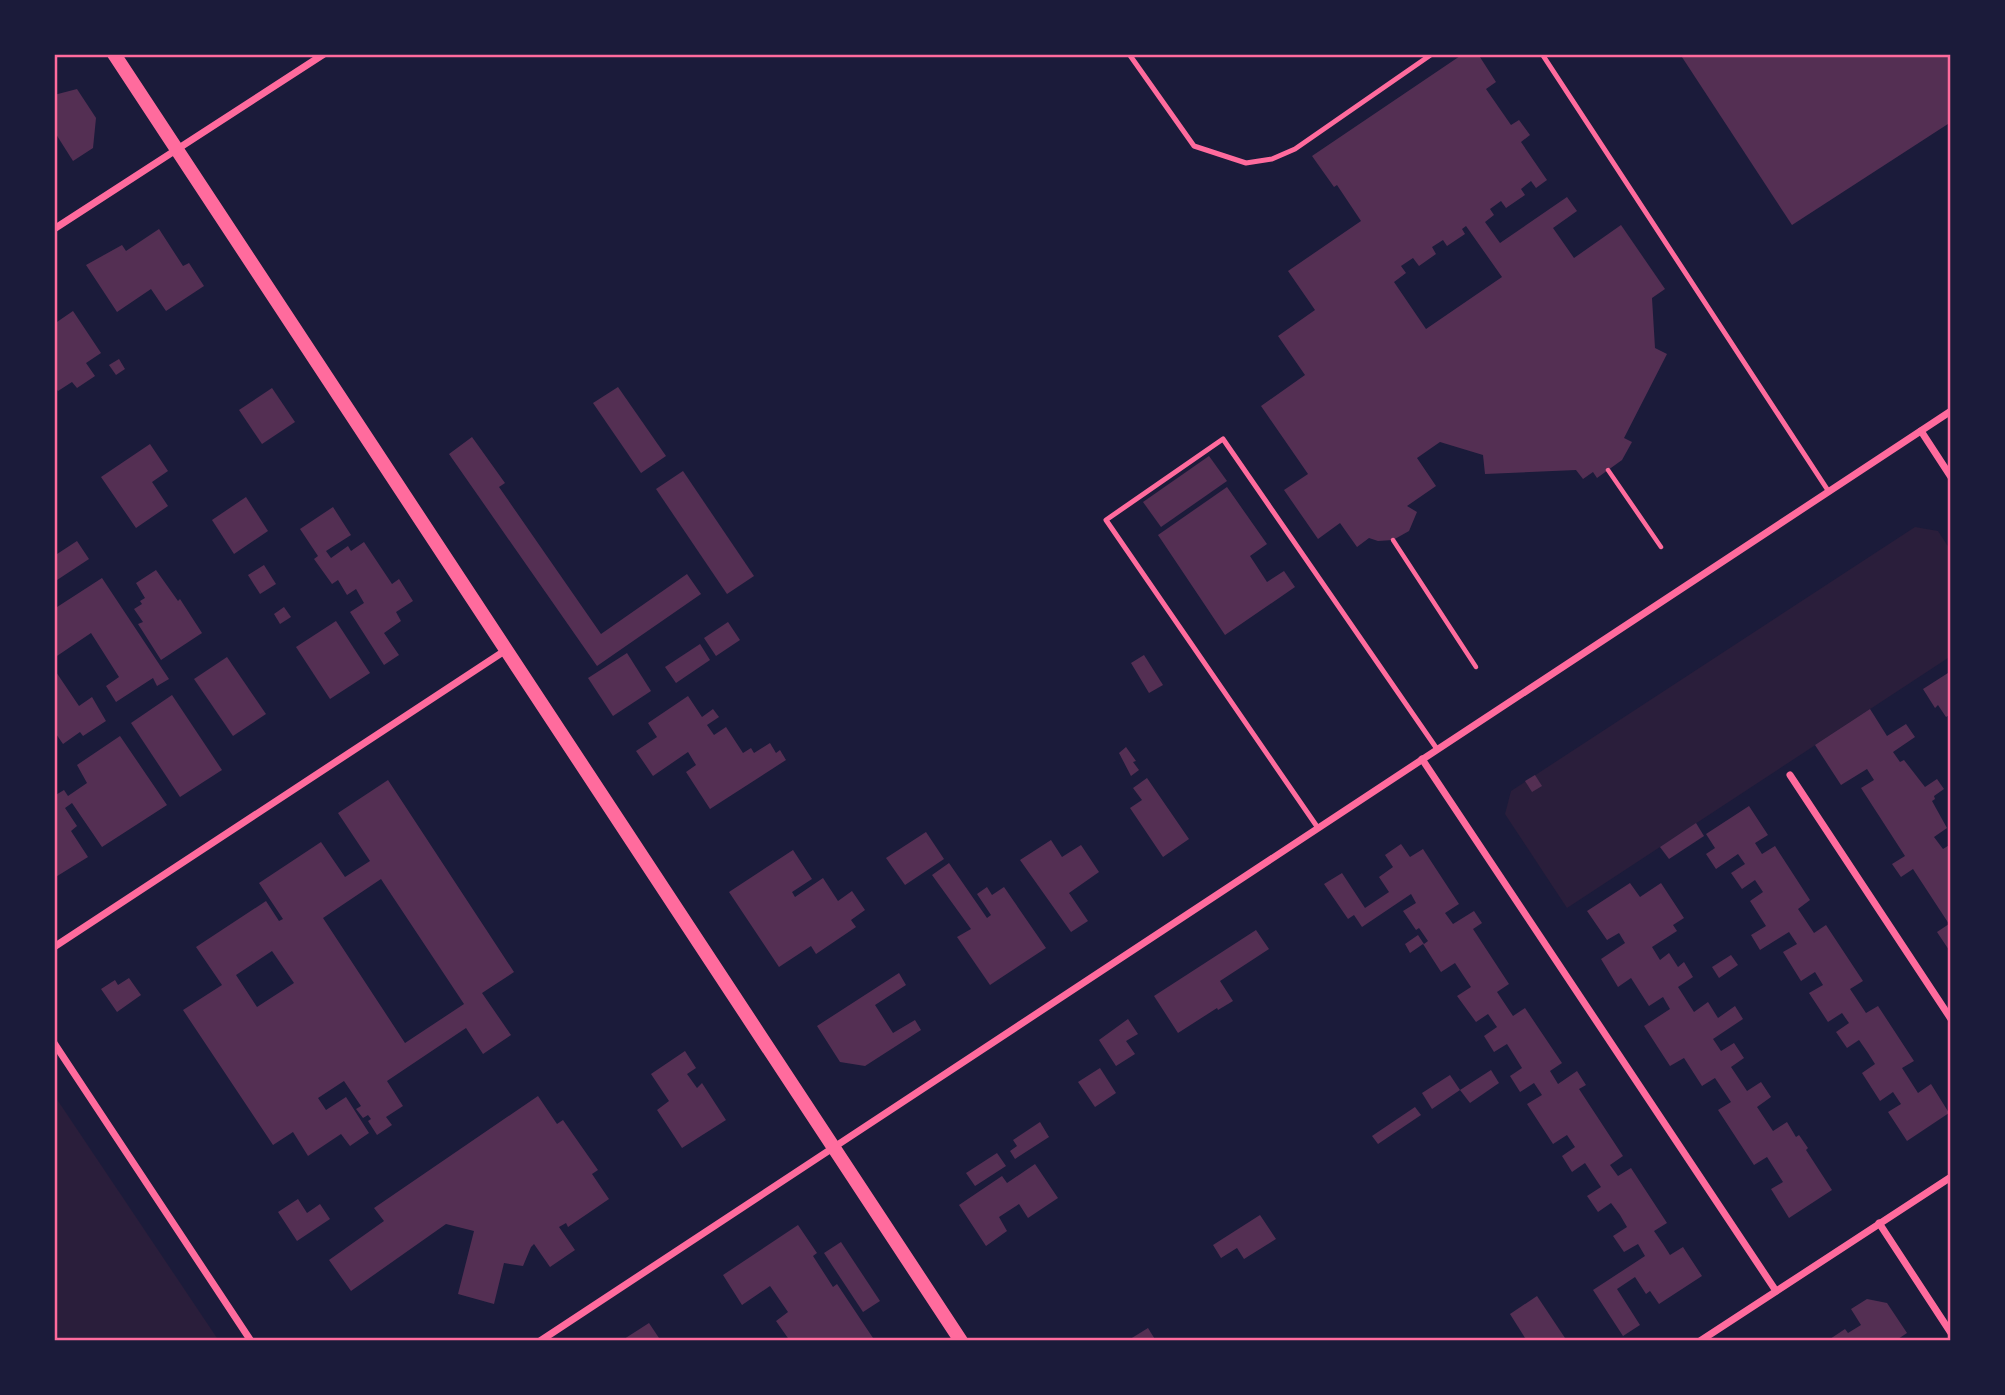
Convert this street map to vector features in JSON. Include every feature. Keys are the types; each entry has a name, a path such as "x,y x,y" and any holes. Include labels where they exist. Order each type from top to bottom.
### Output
{"main road":[{"path":"114,54 961,1341"}],"street":[{"path":"54,229 324,54"},
{"path":"540,1341 1951,411"},
{"path":"1921,430 1951,477"},
{"path":"54,947 507,650"},
{"path":"1422,760 1776,1290"},
{"path":"1790,775 1951,1019"},
{"path":"54,1043 251,1341"},
{"path":"1700,1341 1951,1177"},
{"path":"1880,1223 1951,1332"}],"lane":[{"path":"1129,54 1194,146 1246,163 1272,159 1296,149 1432,54"},
{"path":"1542,54 1829,492"},
{"path":"1318,828 1106,520 1223,439 1437,750"}],"path":[{"path":"1608,470 1661,547"},
{"path":"1393,540 1476,667"}],"shaded area":[{"path":"1915,527 1938,531 1951,551 1951,656 1567,908 1505,814 1511,791"},
{"path":"54,1095 219,1341 54,1341"}],"building":[{"path":"1463,54 1478,54 1496,82 1486,89 1511,125 1519,120 1530,135 1521,142 1547,180 1536,188 1531,181 1521,189 1525,195 1506,208 1501,201 1490,209 1494,215 1485,222 1500,243 1567,197 1577,211 1553,228 1574,258 1621,225 1665,289 1652,298 1655,348 1667,354 1624,438 1632,442 1622,460 1597,478 1593,472 1583,479 1576,470 1485,474 1483,455 1440,442 1417,458 1436,486 1407,506 1417,512 1409,531 1393,540 1378,541 1369,538 1357,547 1340,523 1318,539 1284,490 1308,474 1261,406 1305,375 1278,336 1315,310 1288,271 1361,221 1337,185 1334,187 1312,156","holes":["1466,226 1502,277 1426,329 1394,282 1406,273 1401,266 1413,258 1419,266 1436,254 1432,247 1443,240 1447,246 1465,234 1462,229"]},
{"path":"1680,54 1951,54 1951,122 1792,225"},
{"path":"77,89 96,118 93,148 73,161 54,131 54,95"},
{"path":"159,229 183,266 189,263 204,286 166,311 151,289 117,312 86,265 122,245 126,251"},
{"path":"73,311 101,353 86,363 95,376 77,388 72,382 58,391 54,386 54,324"},
{"path":"119,359 125,369 116,375 109,365"},
{"path":"618,387 666,456 641,473 593,403"},
{"path":"272,388 295,422 262,444 239,410"},
{"path":"472,437 505,483 499,487 601,634 687,574 701,594 597,666 449,454"},
{"path":"150,444 168,471 152,482 168,506 136,528 101,477"},
{"path":"1209,456 1227,481 1161,527 1143,502"},
{"path":"683,471 754,576 727,594 656,489"},
{"path":"1227,487 1267,544 1250,556 1267,582 1284,571 1295,587 1225,635 1158,535"},
{"path":"246,497 268,531 234,554 212,520"},
{"path":"333,507 351,535 326,551 331,558 348,546 351,551 364,542 392,584 399,579 413,601 396,612 401,621 384,633 399,655 384,665 350,612 364,603 356,589 347,595 338,580 332,584 314,559 318,556 300,529"},
{"path":"77,541 89,559 54,582 54,556"},
{"path":"264,565 276,584 260,594 248,575"},
{"path":"156,570 178,601 180,599 202,633 161,660 138,624 143,622 134,609 142,604 140,601 145,598 136,583"},
{"path":"102,578 169,679 157,686 153,678 116,702 106,686 119,677 91,633 54,658 54,609"},
{"path":"284,607 291,617 280,624 274,614"},
{"path":"336,621 370,673 330,699 296,647"},
{"path":"728,622 740,640 716,656 704,638"},
{"path":"700,644 710,660 676,683 665,667"},
{"path":"627,653 651,691 613,716 588,678"},
{"path":"1144,655 1163,685 1149,693 1131,663"},
{"path":"227,657 266,714 233,736 194,679"},
{"path":"54,669 79,706 92,697 106,721 83,736 80,732 63,744 54,731"},
{"path":"1948,673 1951,677 1951,714 1946,717 1938,705 1935,708 1923,689"},
{"path":"172,695 222,770 180,797 131,723"},
{"path":"688,696 702,717 713,709 719,717 707,725 714,735 726,727 743,753 751,748 754,753 770,743 776,753 780,750 786,760 710,809 686,772 696,765 688,752 653,776 636,751 657,737 648,723"},
{"path":"1870,709 1887,736 1906,724 1915,737 1893,752 1900,762 1904,760 1925,787 1937,779 1944,789 1934,796 1932,801 1947,828 1934,837 1943,849 1951,844 1951,953 1937,932 1949,924 1913,869 1901,877 1892,864 1905,856 1861,788 1874,780 1867,769 1841,785 1815,745"},
{"path":"120,736 167,805 102,847 72,803 65,808 77,826 71,831 88,857 54,878 54,796 64,790 68,796 87,783 77,765"},
{"path":"1126,747 1139,770 1131,776 1119,753"},
{"path":"1535,775 1542,786 1532,792 1525,781"},
{"path":"1147,778 1189,839 1163,857 1130,808 1142,800 1133,788"},
{"path":"388,780 514,972 482,993 511,1035 483,1054 466,1028 387,1081 403,1106 386,1117 392,1125 377,1135 368,1121 371,1119 368,1115 363,1118 356,1109 361,1106 344,1081 318,1098 326,1110 346,1097 369,1133 350,1146 341,1134 308,1156 293,1132 273,1145 183,1010 222,985 196,947 266,901 279,921 283,919 259,883 321,842 345,877 370,861 338,813","holes":["381,879 464,1004 405,1043 323,918","272,951 294,983 257,1007 236,975"]},
{"path":"1749,806 1768,835 1755,843 1762,854 1775,846 1810,900 1798,909 1814,933 1826,925 1863,981 1850,989 1866,1013 1878,1006 1914,1061 1902,1068 1918,1093 1931,1084 1949,1113 1907,1141 1888,1112 1901,1104 1893,1092 1880,1101 1862,1073 1875,1064 1868,1053 1859,1040 1847,1048 1836,1032 1849,1023 1842,1013 1828,1022 1809,993 1823,985 1815,972 1801,981 1783,952 1797,944 1789,932 1760,950 1751,935 1766,926 1750,901 1763,892 1755,880 1742,889 1731,873 1745,864 1738,854 1716,869 1706,854 1715,848 1706,834"},
{"path":"1696,823 1704,836 1669,859 1660,847"},
{"path":"926,832 944,859 905,885 886,858"},
{"path":"1051,840 1062,857 1081,845 1099,872 1069,893 1088,921 1071,932 1020,860"},
{"path":"1401,844 1410,857 1423,849 1459,904 1445,913 1453,924 1474,911 1482,923 1473,929 1509,984 1497,992 1513,1016 1525,1008 1562,1063 1550,1071 1558,1084 1577,1071 1586,1085 1579,1089 1623,1156 1610,1165 1618,1176 1631,1168 1667,1223 1654,1231 1670,1255 1683,1247 1702,1276 1659,1304 1650,1291 1646,1294 1635,1277 1617,1289 1640,1325 1623,1336 1593,1290 1645,1256 1638,1244 1624,1252 1613,1236 1627,1227 1620,1215 1611,1203 1598,1212 1587,1196 1601,1187 1585,1163 1572,1172 1562,1156 1575,1147 1567,1135 1553,1144 1527,1104 1542,1095 1534,1083 1520,1092 1510,1076 1522,1068 1507,1044 1494,1052 1484,1036 1497,1027 1488,1014 1476,1022 1457,996 1471,987 1455,963 1441,972 1423,944 1410,953 1405,944 1418,935 1424,944 1428,941 1419,928 1416,930 1403,911 1416,903 1411,894 1362,927 1354,915 1348,919 1324,884 1342,873 1365,908 1389,892 1379,877 1393,867 1385,855"},
{"path":"793,850 812,879 792,892 795,897 823,878 838,901 852,891 865,910 851,920 856,927 816,954 811,946 779,967 729,892"},
{"path":"949,863 987,918 991,915 977,894 987,887 992,895 1004,887 1046,948 990,985 957,937 971,929 932,875"},
{"path":"1630,883 1640,897 1661,883 1684,918 1673,925 1677,931 1652,947 1660,960 1669,953 1678,967 1684,962 1693,977 1678,987 1694,1012 1708,1002 1718,1018 1735,1006 1743,1019 1713,1039 1721,1051 1734,1043 1744,1058 1731,1067 1747,1091 1761,1082 1771,1097 1757,1107 1773,1131 1787,1122 1796,1137 1799,1135 1808,1148 1806,1150 1832,1190 1789,1218 1771,1189 1783,1182 1767,1157 1754,1165 1718,1110 1731,1102 1715,1078 1702,1086 1684,1058 1670,1066 1644,1026 1670,1009 1663,997 1649,1006 1631,978 1618,987 1601,959 1625,943 1619,933 1607,940 1587,911"},
{"path":"1256,930 1269,949 1220,981 1233,1001 1178,1033 1154,996"},
{"path":"1731,955 1738,965 1719,978 1712,967"},
{"path":"899,973 906,985 875,1005 893,1033 915,1020 921,1030 865,1066 840,1062 817,1026"},
{"path":"129,978 141,995 117,1012 101,989 115,980 118,985"},
{"path":"1128,1019 1138,1034 1126,1041 1135,1054 1116,1066 1099,1040"},
{"path":"685,1051 696,1068 687,1074 697,1088 702,1083 726,1120 682,1148 657,1110 669,1101 651,1074"},
{"path":"1100,1068 1116,1093 1095,1107 1078,1082"},
{"path":"1491,1070 1499,1083 1470,1103 1460,1090"},
{"path":"1450,1075 1460,1090 1432,1109 1422,1093"},
{"path":"538,1096 557,1124 563,1120 598,1170 592,1174 609,1199 568,1227 566,1223 559,1227 575,1250 550,1267 534,1244 523,1266 504,1263 494,1304 458,1294 474,1231 446,1224 351,1291 329,1260 384,1221 374,1208"},
{"path":"1415,1107 1421,1115 1378,1144 1372,1136"},
{"path":"1040,1122 1049,1137 1015,1159 1010,1151 1017,1146 1013,1140"},
{"path":"997,1153 1006,1166 975,1186 966,1173"},
{"path":"1035,1164 1058,1198 1028,1218 1019,1204 999,1217 1007,1231 986,1246 959,1205 1002,1176 1007,1183"},
{"path":"298,1199 307,1213 320,1204 330,1219 297,1241 278,1212"},
{"path":"1260,1215 1276,1239 1244,1259 1237,1248 1221,1258 1213,1245"},
{"path":"798,1225 817,1253 813,1256 833,1287 837,1284 875,1341 790,1341 776,1321 788,1312 770,1286 742,1305 723,1275"},
{"path":"841,1242 880,1301 863,1312 824,1253"},
{"path":"1537,1296 1567,1341 1527,1341 1510,1314"},
{"path":"1867,1299 1887,1303 1907,1333 1895,1341 1827,1341 1845,1329 1848,1333 1861,1325 1851,1309"},
{"path":"649,1323 661,1341 621,1341"},
{"path":"1148,1328 1156,1341 1127,1341"}]}
